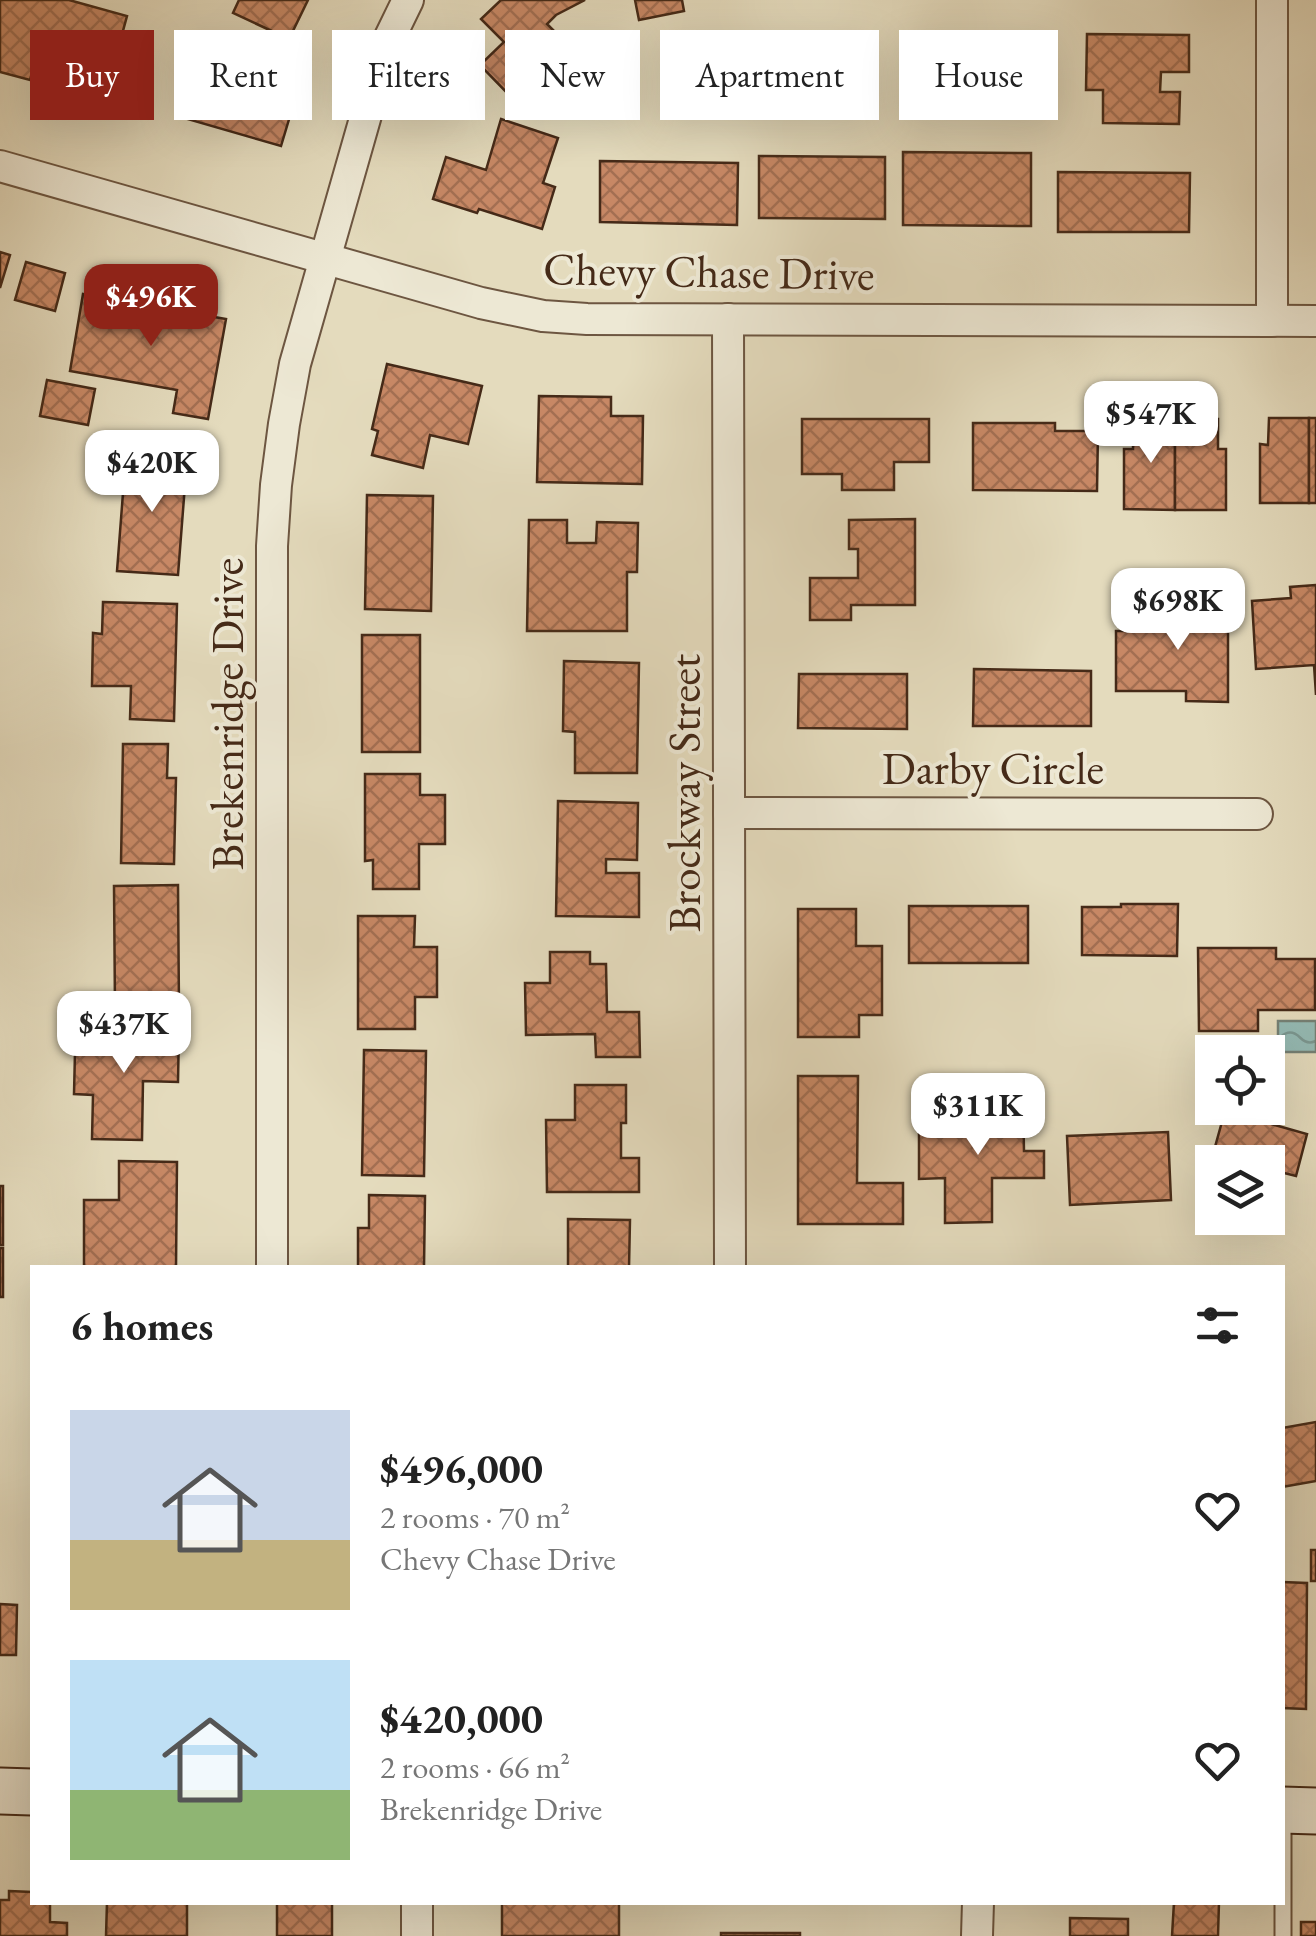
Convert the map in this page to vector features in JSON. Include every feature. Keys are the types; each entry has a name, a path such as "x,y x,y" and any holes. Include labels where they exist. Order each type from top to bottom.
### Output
{"main road":[{"path":"0,1792 30,1792"},
{"path":"1285,1810 1316,1810"}],"street":[{"name":"Brekenridge Drive","path":"272,1265 272,546 276,485 295,364 378,73 408,0"},
{"path":"1272,0 1272,321"},
{"name":"Chevy Chase Drive","path":"0,166 528,313 586,319 1316,321"},
{"name":"Brockway Street","path":"728,319 730,1265"},
{"name":"Darby Circle","path":"729,813 1257,814"},
{"path":"417,1905 417,1936"},
{"path":"977,1936 978,1905"}],"lane":[{"path":"1284,1905 1284,1936"}],"water":[{"path":"1278,1021 1316,1021 1316,1052 1285,1052 1285,1035 1278,1035"}],"building":[{"path":"0,0 69,0 127,16 123,30 30,30 30,80 0,72"},
{"path":"239,0 308,0 293,30 270,30 233,13"},
{"path":"501,0 585,0 556,15 547,24 553,30 505,30 505,91 485,70 485,60 504,42 481,19"},
{"path":"635,0 682,0 684,11 639,20"},
{"path":"1087,34 1189,35 1189,72 1161,72 1160,92 1180,92 1179,124 1103,123 1103,90 1086,90"},
{"path":"501,119 558,138 543,183 555,187 542,229 433,199 446,157 486,170"},
{"path":"191,120 289,120 281,146"},
{"path":"903,152 1031,153 1031,226 903,225"},
{"path":"759,156 885,157 885,219 759,218"},
{"path":"600,161 738,163 737,225 600,222"},
{"path":"1058,172 1190,173 1189,232 1058,232"},
{"path":"0,252 10,255 0,288"},
{"path":"26,262 65,273 55,311 15,300"},
{"path":"83,294 226,319 208,419 173,413 177,390 70,371"},
{"path":"387,364 482,386 468,444 430,435 423,468 372,455 378,431 372,429"},
{"path":"47,380 95,389 88,425 40,416"},
{"path":"539,396 611,397 611,416 643,416 642,484 537,482"},
{"path":"1269,418 1309,418 1309,503 1260,503 1260,444 1268,445"},
{"path":"1309,418 1316,418 1316,503 1309,503"},
{"path":"802,419 929,419 929,462 894,462 894,490 842,490 842,474 802,474"},
{"path":"1133,419 1175,419 1175,510 1124,509 1124,449 1133,449"},
{"path":"1175,419 1218,419 1218,449 1226,449 1226,510 1175,510"},
{"path":"973,423 1055,423 1055,431 1098,431 1097,491 973,490"},
{"path":"126,454 187,459 178,575 117,571"},
{"path":"367,495 433,496 431,611 365,609"},
{"path":"915,519 915,605 851,605 851,620 810,620 810,578 858,578 858,549 849,549 849,520"},
{"path":"529,520 567,520 567,543 596,543 597,522 638,523 637,572 627,572 627,631 527,631"},
{"path":"1316,585 1316,695 1314,665 1256,669 1252,601 1291,598 1290,587"},
{"path":"1165,597 1219,598 1219,631 1228,631 1228,702 1186,701 1186,691 1116,691 1116,631 1165,631"},
{"path":"103,602 177,604 174,721 130,719 131,686 92,686 93,633 102,634"},
{"path":"362,635 420,635 420,752 362,752"},
{"path":"564,661 639,663 637,773 575,773 575,732 563,731"},
{"path":"974,669 1091,671 1091,726 973,726"},
{"path":"799,674 907,674 907,729 798,728"},
{"path":"123,744 168,744 167,778 176,778 174,864 121,863"},
{"path":"365,774 420,774 420,795 445,795 445,844 419,844 419,889 373,889 373,860 365,861"},
{"path":"558,801 638,803 637,860 606,859 606,873 639,873 639,917 556,916"},
{"path":"178,885 179,1008 115,1009 114,886"},
{"path":"1178,904 1177,956 1082,955 1082,907"},
{"path":"909,906 1028,906 1028,963 909,963"},
{"path":"798,909 856,909 856,946 882,946 882,1015 859,1015 859,1037 798,1037"},
{"path":"358,916 415,916 414,947 437,947 437,997 415,997 415,1029 358,1029"},
{"path":"1198,948 1276,948 1276,959 1315,959 1315,1010 1258,1010 1258,1031 1199,1031"},
{"path":"550,952 590,952 590,964 606,964 607,1012 639,1012 640,1057 596,1057 595,1034 526,1035 525,983 550,983"},
{"path":"94,1027 179,1029 178,1082 143,1081 142,1140 92,1139 93,1095 74,1094 75,1052 94,1053"},
{"path":"364,1050 426,1051 424,1176 362,1175"},
{"path":"798,1076 858,1076 857,1183 903,1183 903,1224 798,1224"},
{"path":"575,1085 626,1085 621,1158 639,1158 639,1192 547,1192 546,1120 575,1120"},
{"path":"972,1101 1023,1101 1024,1151 1044,1151 1044,1178 992,1178 992,1222 945,1223 945,1178 919,1179 919,1125 973,1124"},
{"path":"1221,1125 1275,1125 1307,1134 1296,1176 1285,1173 1285,1145 1216,1145"},
{"path":"1168,1132 1171,1200 1070,1205 1067,1136"},
{"path":"119,1161 177,1162 176,1265 84,1265 84,1200 119,1200"},
{"path":"3,1186 3,1245 0,1245"},
{"path":"369,1195 425,1196 424,1265 358,1265 358,1228 369,1228"},
{"path":"568,1219 630,1220 629,1265 568,1265"},
{"path":"3,1248 3,1297 0,1297"},
{"path":"1316,1422 1316,1481 1285,1486 1285,1427"},
{"path":"1311,1550 1316,1550 1316,1581 1311,1581"},
{"path":"1285,1582 1307,1583 1306,1709 1285,1708"},
{"path":"0,1604 17,1605 16,1655 0,1655"},
{"path":"9,1891 30,1892 30,1905 50,1905 50,1922 67,1923 67,1936 0,1936 0,1900 9,1900"},
{"path":"107,1905 187,1905 187,1936 106,1936"},
{"path":"277,1905 332,1905 332,1936 277,1936"},
{"path":"502,1905 619,1905 619,1936 502,1936"},
{"path":"1174,1905 1219,1905 1218,1936 1172,1936"},
{"path":"1070,1918 1128,1919 1128,1936 1070,1936"},
{"path":"1301,1922 1316,1922 1316,1936 1301,1936"},
{"path":"800,1933 800,1936 721,1936"}]}
